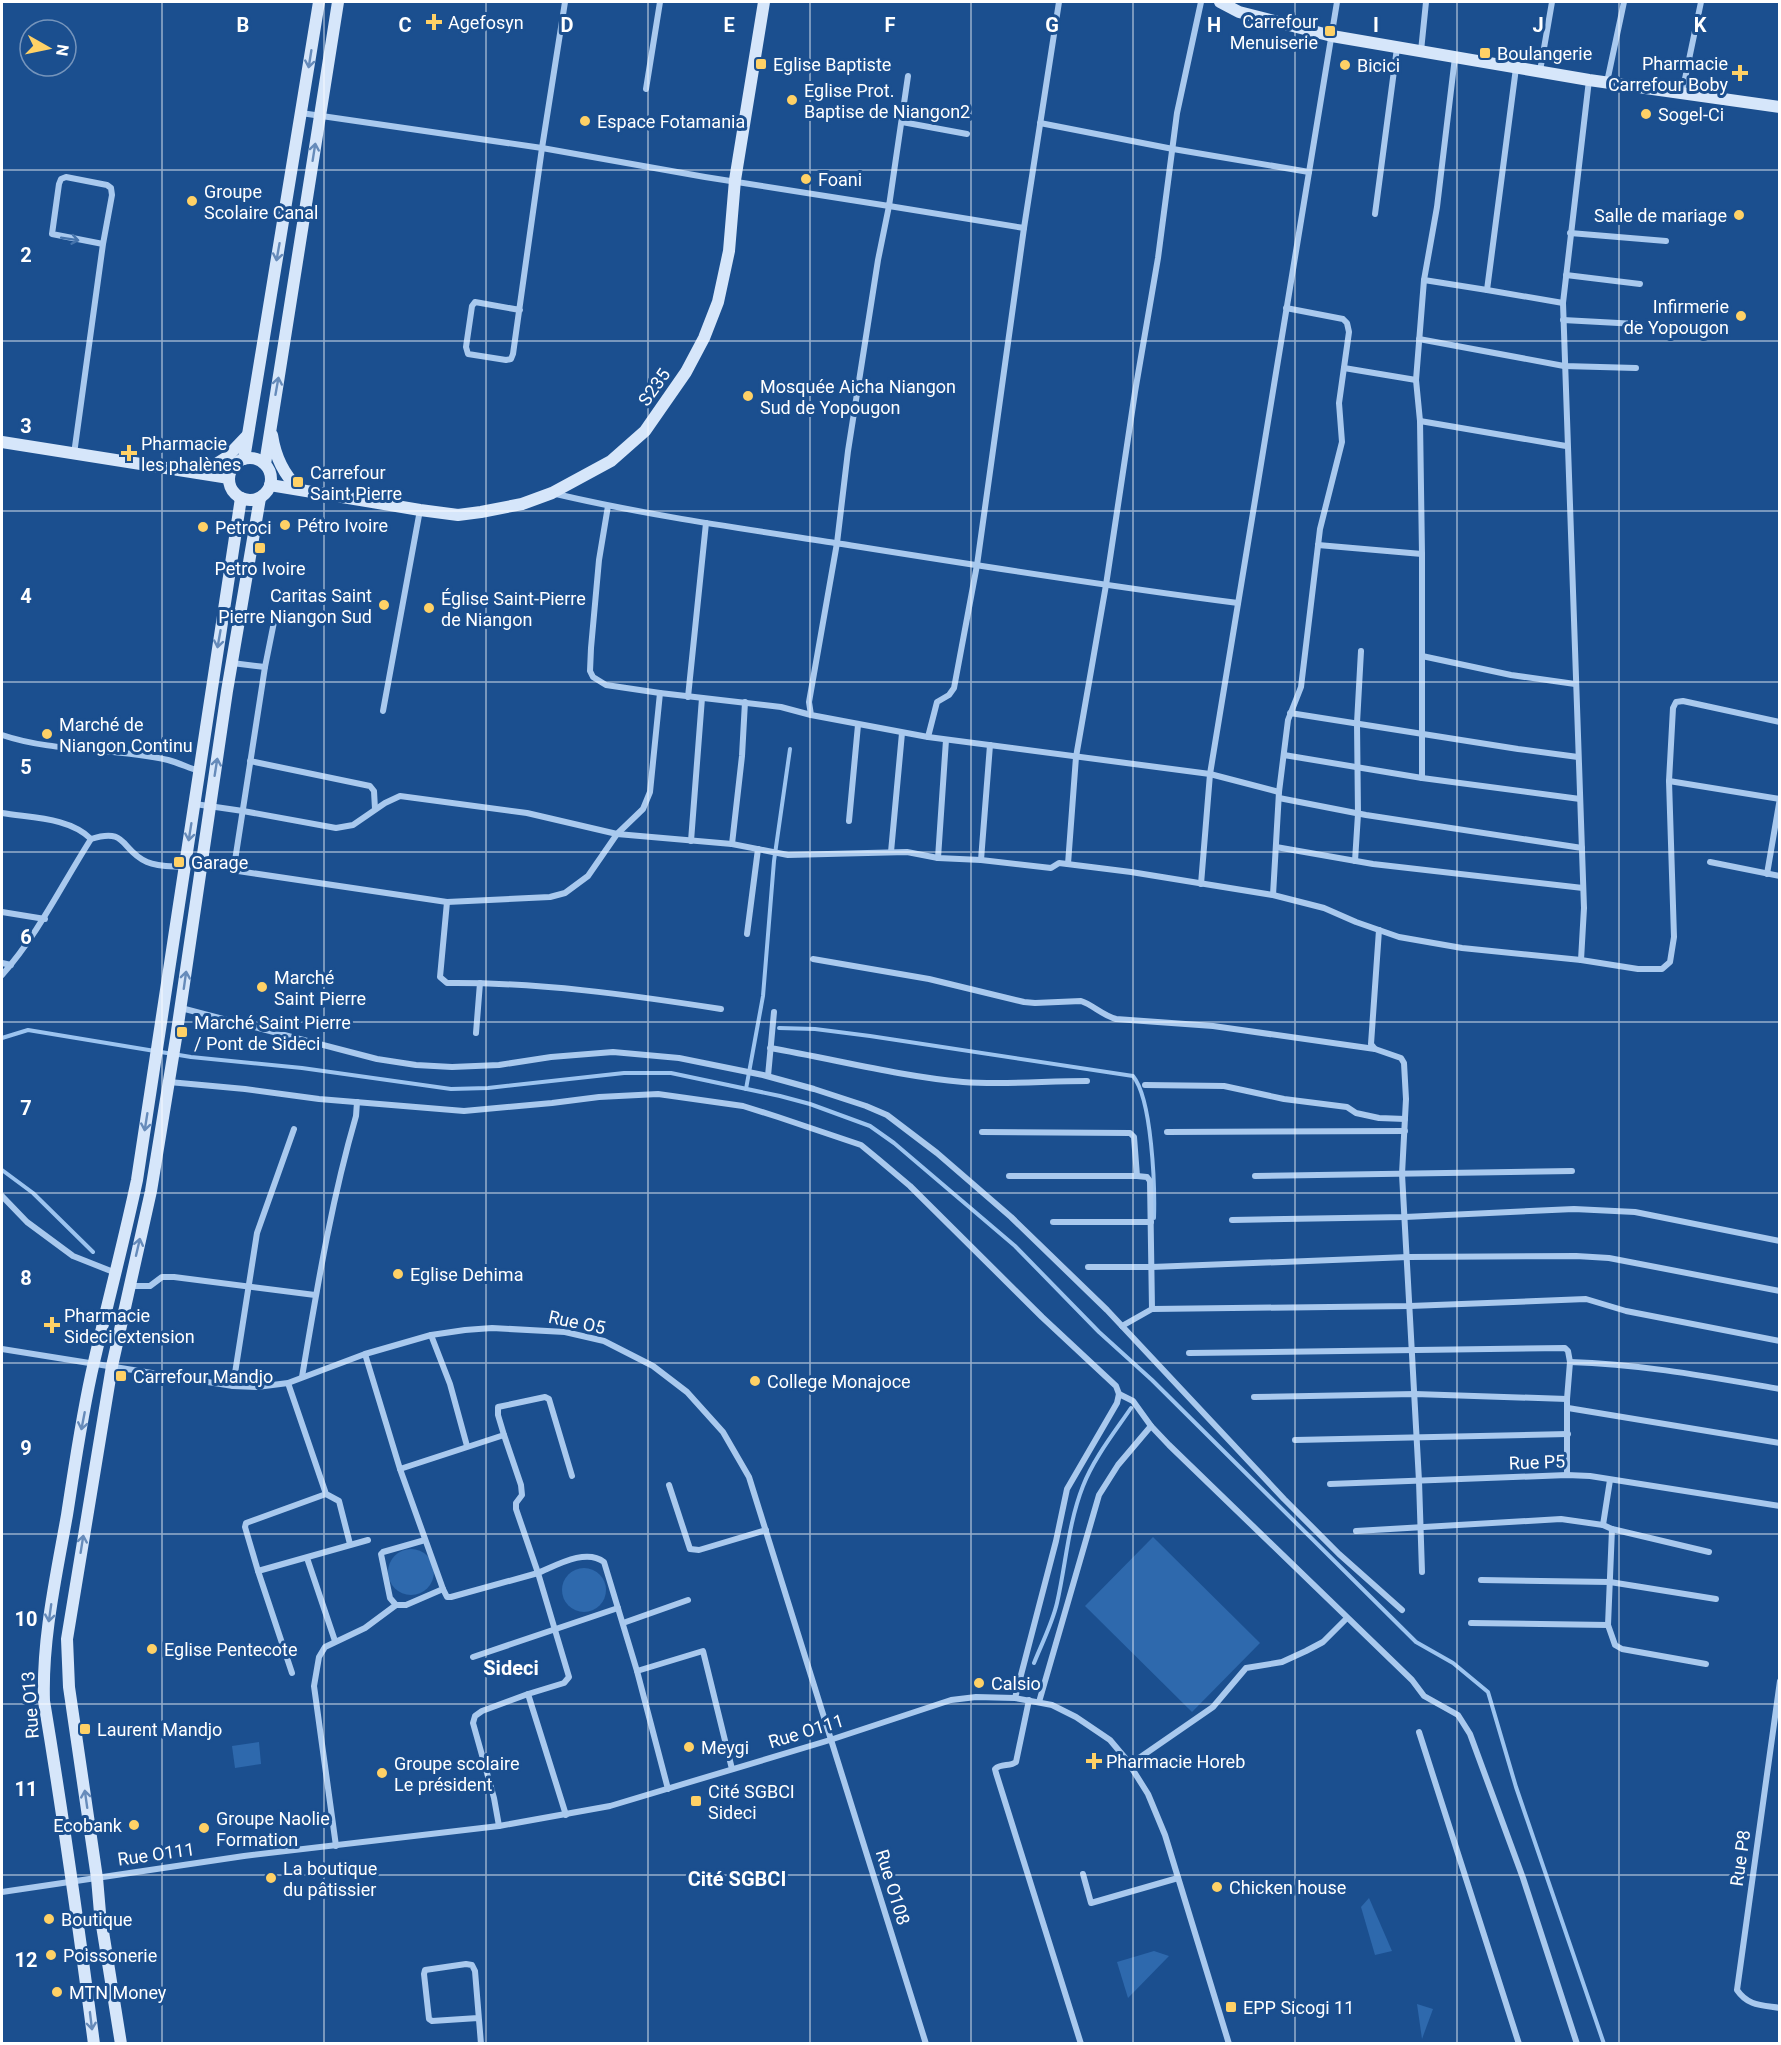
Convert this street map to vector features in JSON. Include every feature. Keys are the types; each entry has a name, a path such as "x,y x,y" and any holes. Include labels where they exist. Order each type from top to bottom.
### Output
{"main road":[{"path":"244,459 319,2"},
{"path":"265,464 258,460 244,459 237,463 231,470 229,478 232,490 241,498 250,501 260,498 270,485 271,478 265,464 270,427 338,2"},
{"name":"S235","path":"270,485 458,515 481,512 522,504 552,493 611,461 645,431 686,372 704,338 718,302 729,251 735,180 764,2"},
{"path":"1220,2 1239,12 1332,36 1589,80 1779,107"},
{"path":"270,427 282,465 299,489"},
{"path":"202,473 227,457 248,436"},
{"path":"2,442 229,478"},
{"name":"Rue O13","path":"94,2043 68,1848 44,1701 47,1633 94,1364 137,1180 241,498"},
{"path":"121,2043 100,1913 69,1687 67,1639 112,1366 151,1191 181,1008 232,663 260,498"}],"street":[{"path":"520,310 475,302 472,306 466,347 468,354 511,359 513,354 520,310 542,148 565,2"},
{"path":"646,89 660,2"},
{"path":"928,737 937,702 949,695 956,680 977,565 1024,228 1059,2"},
{"path":"1068,864 1076,757 1106,585 1183,80 1201,2"},
{"path":"1201,884 1210,774 1337,2"},
{"path":"1421,51 1426,2"},
{"path":"1540,72 1552,2"},
{"path":"1607,82 1624,2"},
{"path":"1682,93 1701,2"},
{"path":"1375,214 1397,48"},
{"path":"1422,778 1420,421 1416,380 1424,280 1437,207 1455,57"},
{"path":"1487,290 1516,68"},
{"path":"811,715 809,702 837,543 850,441 908,76"},
{"path":"1581,960 1584,927 1582,848 1566,446 1563,303 1589,80"},
{"path":"301,112 542,148 1024,228"},
{"path":"902,122 967,134"},
{"path":"1040,123 1309,172"},
{"path":"74,454 112,195 111,188 107,185 61,178 52,234 103,244"},
{"path":"1570,233 1666,241"},
{"path":"1566,275 1640,284"},
{"path":"1424,280 1563,303"},
{"path":"1273,895 1279,795 1284,755 1290,713 1301,687 1318,545 1326,499 1340,456 1342,442 1339,403 1349,332 1347,323 1343,319 1286,308"},
{"path":"1563,320 1637,324"},
{"path":"1419,339 1564,366 1636,368"},
{"path":"1344,368 1416,380"},
{"path":"1420,421 1566,446"},
{"path":"552,493 608,506 706,523 1106,585 1238,603"},
{"path":"608,506 599,560 590,671 597,681 606,685 781,707 858,725 946,740 1210,774 1279,795 1358,814 1582,848"},
{"path":"383,711 420,510"},
{"path":"688,697 706,523"},
{"path":"1318,545 1422,554"},
{"path":"275,617 250,761 235,870 334,887 447,902 535,898 565,893 588,876 617,834 643,808 650,792 660,693"},
{"path":"1355,861 1358,814 1357,723 1361,651"},
{"path":"1422,656 1511,675 1575,684"},
{"path":"232,663 265,667"},
{"path":"692,841 702,698"},
{"path":"194,804 336,828 353,825 375,809 400,796 527,813 617,834 732,844 782,854 906,852 938,858 1051,868 1059,863 1068,864 1273,895 1324,909 1399,937 1462,948 1581,960 1638,969 1662,969 1670,962 1674,937 1669,781 1673,708 1676,702 1683,701 1779,722"},
{"path":"732,844 742,756 745,702"},
{"path":"1290,713 1578,757"},
{"path":"849,821 858,725"},
{"path":"891,852 902,733"},
{"path":"2,735 46,744 151,757 199,771"},
{"path":"938,858 946,740"},
{"path":"981,860 990,745"},
{"path":"1284,755 1422,778 1580,800"},
{"path":"250,761 370,786 374,791 375,809"},
{"path":"1669,781 1779,799 1767,874"},
{"path":"2,813 72,826 84,832 91,839"},
{"path":"2,975 25,949 45,919 91,839 106,834 116,836 147,862 184,867"},
{"path":"1276,847 1355,861 1583,888"},
{"path":"747,934 758,849"},
{"path":"1710,862 1779,876"},
{"path":"447,902 440,977 447,983 567,989 658,999 721,1009"},
{"path":"2,912 45,919"},
{"path":"1376,1049 1371,1044 1371,1034 1379,930"},
{"path":"813,959 928,979 1035,1004 1081,1000 1105,1016 1116,1019 1213,1026 1376,1049 1401,1058 1404,1063 1406,1119 1402,1174 1415,1394 1422,1572"},
{"path":"2,963 11,965"},
{"path":"476,1033 480,983"},
{"path":"181,1008 377,1059 416,1065 452,1067 499,1065 550,1057 614,1052 679,1058 742,1070 814,1089 887,1115 937,1153 1011,1217 1122,1326 1292,1507 1339,1554 1402,1610"},
{"path":"765,1076 774,1012"},
{"path":"770,1048 845,1064 962,1082 1023,1084 1087,1081"},
{"path":"168,1082 245,1089 319,1100 465,1111 599,1096 658,1094 743,1106 861,1145 910,1186 1042,1317 1116,1386 1119,1394 1117,1403 1067,1488 1056,1541 1015,1698"},
{"path":"1145,1085 1224,1086 1284,1099 1347,1107 1356,1113 1378,1118 1406,1119"},
{"path":"302,1377 333,1200 356,1116 357,1102"},
{"path":"233,1386 257,1233 294,1129"},
{"path":"1167,1132 1405,1131"},
{"path":"982,1132 1130,1133 1134,1137 1137,1176"},
{"path":"1255,1176 1572,1171"},
{"path":"1009,1176 1147,1177 1150,1181 1152,1309"},
{"path":"2,1196 27,1222 73,1256 117,1273"},
{"path":"1232,1220 1405,1217 1574,1209 1635,1212 1779,1241"},
{"path":"1053,1222 1151,1222"},
{"path":"1088,1267 1152,1267 1408,1257 1576,1256 1609,1258 1779,1292"},
{"path":"129,1286 150,1286 167,1276 315,1295"},
{"path":"1122,1326 1152,1309 1410,1306 1586,1299 1626,1311 1779,1341"},
{"name":"Rue O5","path":"2,1349 233,1386 257,1387 288,1383 365,1354 431,1335 492,1328 532,1329 565,1332 604,1341 653,1366 687,1392 723,1432 749,1477 830,1740"},
{"path":"431,1335 450,1384 467,1446"},
{"path":"1189,1353 1412,1349 1506,1350 1561,1347 1568,1351 1570,1362 1567,1399 1567,1475"},
{"path":"365,1354 400,1469 447,1597 538,1572 577,1558 598,1557 604,1562 637,1671 668,1789"},
{"path":"1570,1362 1609,1363 1667,1369 1779,1389"},
{"path":"288,1383 326,1494 339,1501 350,1544"},
{"path":"1119,1394 1134,1401 1151,1426 1412,1680 1424,1696 1458,1715 1470,1734 1523,1878 1577,2043"},
{"path":"1254,1397 1415,1394 1567,1399"},
{"path":"499,1826 494,1798 473,1723 475,1716 482,1711 564,1683 569,1677 556,1629 516,1509 516,1503 522,1495 521,1485 498,1415 498,1407 545,1397 549,1399 572,1476"},
{"path":"1568,1407 1779,1443"},
{"path":"1039,1702 1100,1495 1118,1465 1151,1426"},
{"path":"1295,1440 1568,1434"},
{"path":"400,1469 504,1435"},
{"name":"Rue P5","path":"1330,1484 1590,1476 1779,1506"},
{"path":"1603,1525 1610,1480"},
{"path":"669,1485 690,1549 699,1550 766,1530"},
{"path":"292,1673 245,1527 246,1523 326,1494"},
{"path":"1356,1531 1561,1519 1603,1525 1709,1551"},
{"path":"1612,1529 1608,1625 1614,1645 1622,1650 1706,1664"},
{"path":"258,1571 368,1540"},
{"path":"396,1605 390,1598 381,1554 425,1540"},
{"path":"307,1558 335,1641"},
{"path":"1481,1580 1610,1582 1716,1599"},
{"path":"336,1846 314,1686 319,1658 325,1647 365,1628 396,1605 406,1605 443,1589"},
{"path":"622,1623 688,1600"},
{"path":"473,1657 618,1608"},
{"path":"1129,1764 1213,1707 1246,1668 1282,1662 1306,1651 1323,1642 1347,1618"},
{"path":"1471,1623 1608,1625"},
{"path":"637,1671 703,1651 732,1769"},
{"name":"Rue P8","path":"1779,1681 1737,1990 1743,1999 1754,2004 1779,2008"},
{"path":"528,1694 566,1815"},
{"name":"Rue O111","path":"2,1892 244,1856 499,1826 566,1815 610,1806 668,1789 951,1701 976,1697 1015,1698 1052,1705 1110,1740 1148,1794 1166,1835 1229,2043"},
{"path":"1029,1700 1016,1762 1013,1765 998,1766 995,1769 1082,2043"},
{"path":"1419,1732 1519,2043"},
{"name":"Rue O108","path":"830,1740 926,2043"},
{"path":"1083,1874 1091,1903 1178,1878"},
{"path":"478,2018 432,2021 429,2019 425,1970 472,1965 475,1971 481,2043"}],"shaded area":[{"path":"1153,1537 1260,1643 1192,1712 1085,1606"},
{"path":"411,1549 427,1556 434,1572 427,1588 411,1595 395,1588 388,1572 395,1556"},
{"path":"584,1568 599,1575 606,1590 599,1605 584,1612 569,1605 562,1590 569,1575"},
{"path":"259,1742 261,1764 235,1768 232,1746"},
{"path":"1369,1898 1392,1951 1375,1955 1361,1907"},
{"path":"1154,1951 1169,1956 1128,1998 1117,1962"},
{"path":"1417,2004 1433,2009 1422,2039"}],"waterway":[{"path":"746,1089 763,996 774,861 790,749"},
{"path":"779,1028 815,1029 870,1036 1133,1076 1139,1087 1148,1123 1153,1165 1154,1218"},
{"path":"2,1038 28,1030 191,1057 302,1068 451,1089 488,1088 624,1073 671,1073 780,1096 810,1104 870,1126 894,1143 1015,1246 1099,1332 1152,1380 1416,1642 1453,1663 1488,1692 1516,1787 1604,2044"},
{"path":"2,1170 33,1193 93,1252"},
{"path":"1034,1663 1055,1611 1071,1529 1083,1486 1099,1456 1131,1408"}],"place":[{"name":"Agefosyn","path":"434,22"},
{"name":"Carrefour Menuiserie","path":"1330,31"},
{"name":"Boulangerie","path":"1485,53"},
{"name":"Eglise Baptiste","path":"761,64"},
{"name":"Bicici","path":"1345,65"},
{"name":"Pharmacie Carrefour Boby","path":"1740,73"},
{"name":"Eglise Prot. Baptise de Niangon2","path":"792,100"},
{"name":"Sogel-Ci","path":"1646,114"},
{"name":"Espace Fotamania","path":"585,121"},
{"name":"Foani","path":"806,179"},
{"name":"Groupe Scolaire Canal","path":"192,201"},
{"name":"Salle de mariage","path":"1739,215"},
{"name":"Infirmerie de Yopougon","path":"1741,316"},
{"name":"Mosquée Aicha Niangon Sud de Yopougon","path":"748,396"},
{"name":"Pharmacie les phalènes","path":"129,453"},
{"name":"Carrefour Saint Pierre","path":"298,482"},
{"name":"Pétro Ivoire","path":"285,525"},
{"name":"Petroci","path":"203,527"},
{"name":"Petro Ivoire","path":"260,548"},
{"name":"Caritas Saint Pierre Niangon Sud","path":"384,605"},
{"name":"Église Saint-Pierre de Niangon","path":"429,608"},
{"name":"Marché de Niangon Continu","path":"47,734"},
{"name":"Garage","path":"179,862"},
{"name":"Marché Saint Pierre","path":"262,987"},
{"name":"Marché Saint Pierre / Pont de Sideci","path":"182,1032"},
{"name":"Eglise Dehima","path":"398,1274"},
{"name":"Pharmacie Sideci extension","path":"52,1325"},
{"name":"Carrefour Mandjo","path":"121,1376"},
{"name":"College Monajoce","path":"755,1381"},
{"name":"Eglise Pentecote","path":"152,1649"},
{"name":"Calsio","path":"979,1683"},
{"name":"Laurent Mandjo","path":"85,1729"},
{"name":"Meygi","path":"689,1747"},
{"name":"Pharmacie Horeb","path":"1094,1761"},
{"name":"Groupe scolaire Le président","path":"382,1773"},
{"name":"Cité SGBCI Sideci","path":"696,1801"},
{"name":"Ecobank","path":"134,1825"},
{"name":"Groupe Naolie Formation","path":"204,1828"},
{"name":"La boutique du pâtissier","path":"271,1878"},
{"name":"Chicken house","path":"1217,1887"},
{"name":"Boutique","path":"49,1919"},
{"name":"Poissonerie","path":"51,1955"},
{"name":"MTN Money","path":"57,1992"},
{"name":"EPP Sicogi 11","path":"1231,2007"}],"district":[{"name":"Sideci","path":"511,1668"},
{"name":"Cité SGBCI","path":"737,1879"}]}
